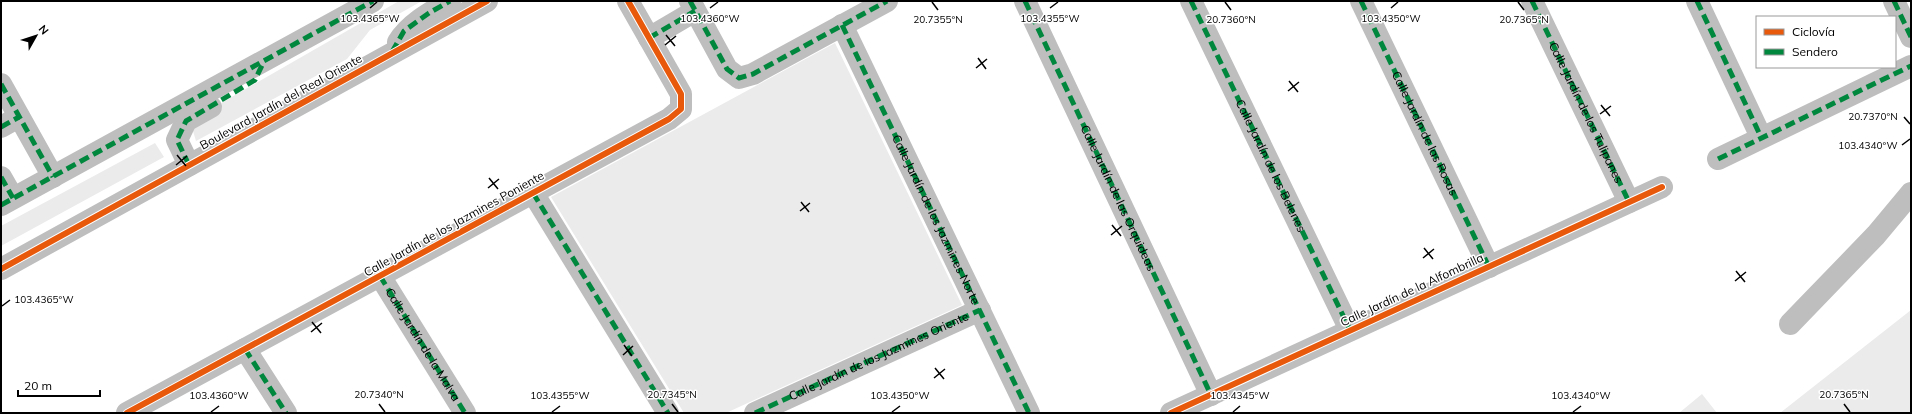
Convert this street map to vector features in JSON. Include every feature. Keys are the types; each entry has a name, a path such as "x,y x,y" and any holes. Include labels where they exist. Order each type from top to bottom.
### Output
{"street":[{"path":"1,177 7,201 373,1"},
{"path":"391,54 404,31 429,13 450,1"},
{"name":"Boulevard Jardín del Real Oriente","path":"1,269 487,1"},
{"name":"Calle Jardín de los Jazmines Poniente","path":"127,413 669,119 681,109 681,94 628,1"},
{"path":"649,38 692,6 727,69 739,78 753,74 887,1"},
{"name":"Calle Jardín de las Orquideas","path":"1025,1 1211,395"},
{"name":"Calle Jardín de los Belenes","path":"1191,1 1350,330"},
{"name":"Calle Jardín de las Rosas","path":"1361,1 1489,267"},
{"name":"Calle Jardín de los Tulipanes","path":"1532,1 1629,202"},
{"path":"1697,1 1761,137"},
{"path":"1894,1 1911,37"},
{"name":"Calle Jardín de los Jazmines Norte","path":"842,26 1029,413"},
{"path":"189,165 177,140 186,121 256,80 264,61"},
{"path":"1718,159 1911,66"},
{"path":"1,84 10,122 53,177"},
{"name":"Calle Jardín de la Alfombrilla","path":"1171,413 1662,187"},
{"path":"532,193 668,413"},
{"path":"1790,324 1876,235 1911,193"},
{"name":"Calle Jardín de la Malva","path":"380,276 465,413"},
{"name":"Calle Jardín de los Jazmines Oriente","path":"755,413 980,310"},
{"path":"245,349 286,413"}],"shaded area":[{"path":"399,1 422,1 370,30 347,59 196,141 190,121"},
{"path":"835,43 962,305 726,413 684,413 551,197"},
{"path":"155,143 164,157 1,246 1,226"},
{"path":"1911,310 1911,413 1780,413"},
{"path":"1702,394 1717,413 1679,413"}],"marked path":[{"path":"1,205 373,1"},
{"path":"392,52 404,31 429,13 450,1"},
{"path":"690,1 727,69 739,78 753,74 887,1"},
{"path":"1025,1 1211,395"},
{"path":"1191,1 1350,330"},
{"path":"1361,1 1489,267"},
{"path":"1532,1 1629,202"},
{"path":"1697,1 1761,137"},
{"path":"1894,1 1911,37"},
{"path":"649,38 695,11"},
{"path":"842,25 1029,413"},
{"path":"189,165 177,140 186,121 255,80 264,61"},
{"path":"1718,159 1911,66"},
{"path":"1,84 53,177"},
{"path":"1,127 19,117"},
{"path":"1,177 13,198"},
{"path":"533,193 668,413"},
{"path":"380,276 465,413"},
{"path":"755,413 980,310"},
{"path":"245,349 286,413"}],"cycle path":[{"path":"1,269 487,1"},
{"path":"127,413 669,119 681,109 681,94 628,1"},
{"path":"1171,413 1662,187"}]}
